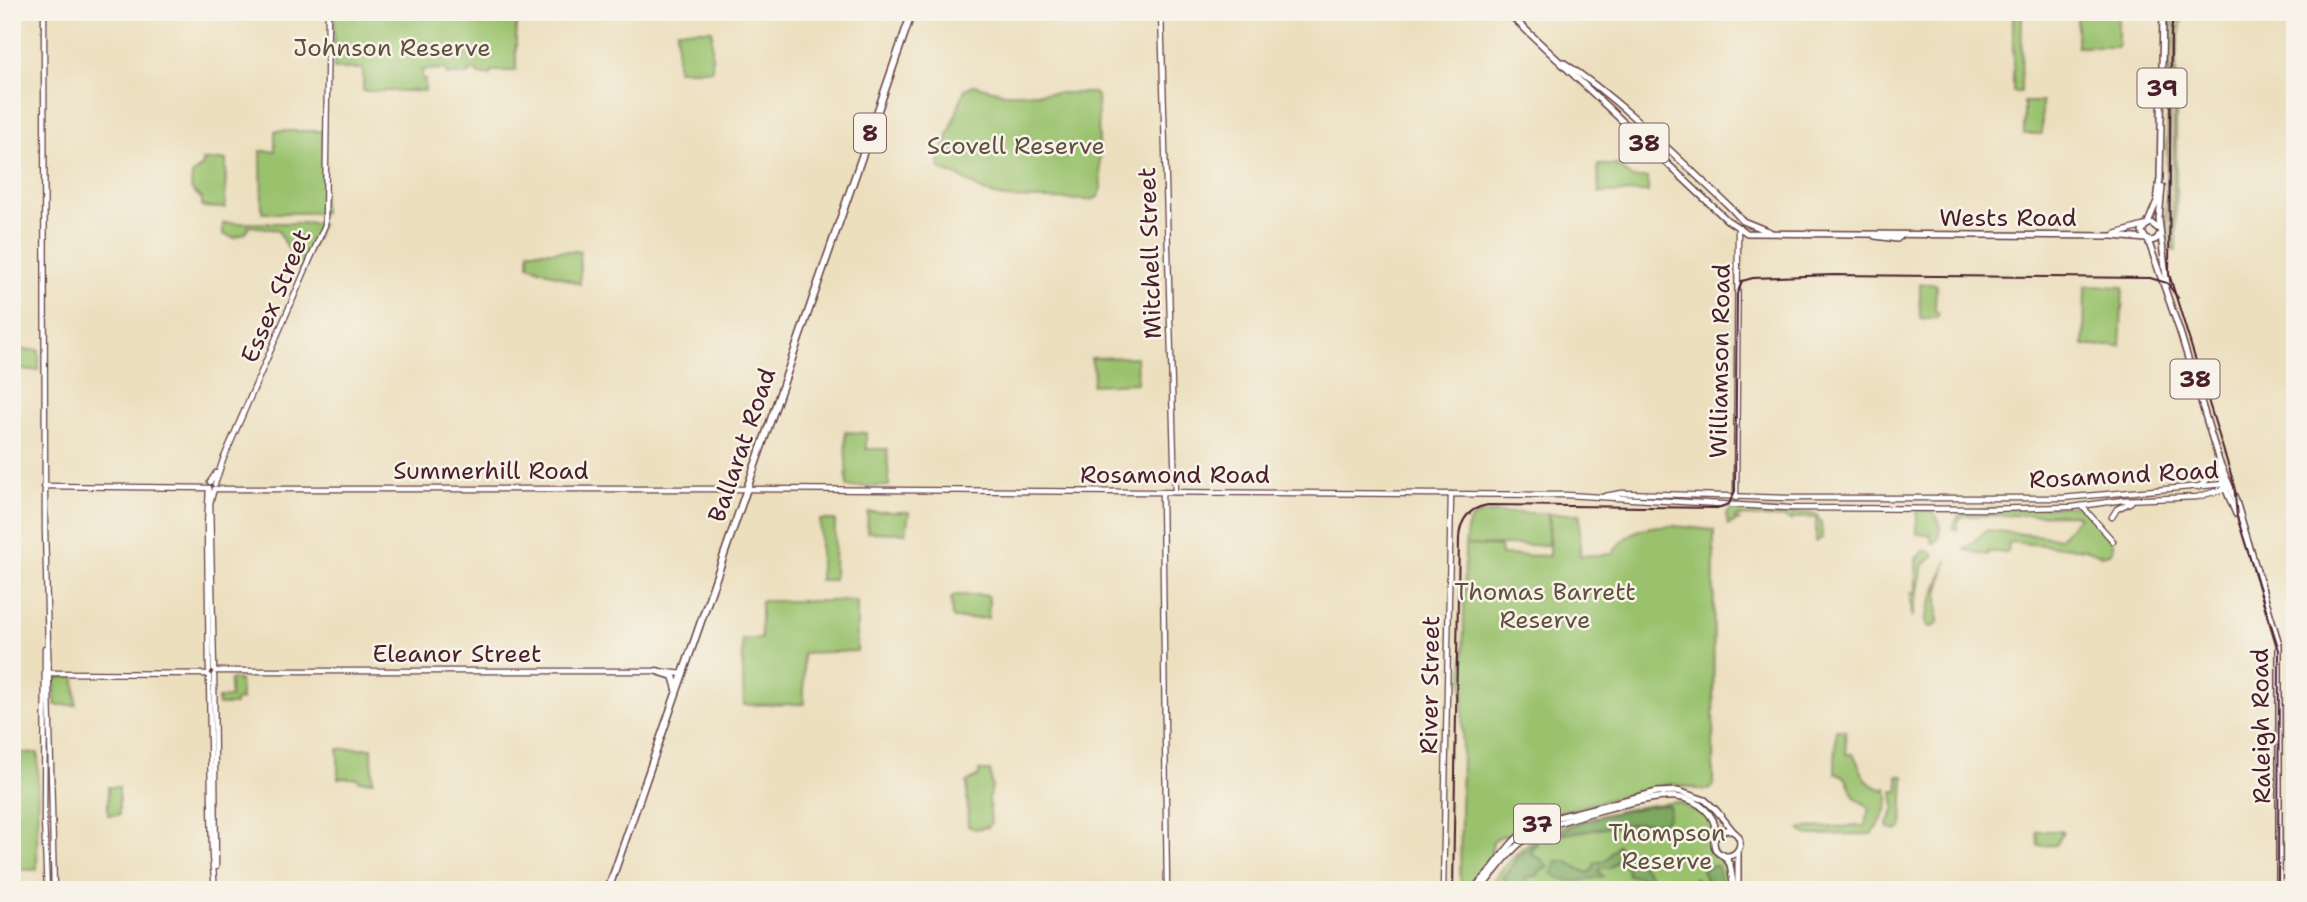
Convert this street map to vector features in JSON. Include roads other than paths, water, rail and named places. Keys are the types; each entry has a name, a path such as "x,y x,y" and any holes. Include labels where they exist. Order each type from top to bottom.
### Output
{"highway":[{"name":"Ballarat Road","path":"608,890 912,12"},
{"path":"657,671 673,676 677,691"}],"main road":[{"name":"38","path":"1507,12 1738,229"},
{"name":"39","path":"2160,231 2162,12"},
{"name":"38","path":"1552,54 1608,93 1738,217"},
{"name":"39","path":"2146,225 2157,201 2161,163"},
{"name":"Williamson Road","path":"1738,217 1738,229"},
{"name":"Wests Road","path":"1738,217 1757,228 1777,233"},
{"path":"2146,225 2156,224 2160,231 2157,239 2147,239"},
{"name":"38","path":"2146,225 2143,232 2147,239"},
{"name":"Wests Road","path":"2113,236 2146,225"},
{"name":"Wests Road","path":"1738,229 1756,235 1896,233 2113,236 2147,239"},
{"name":"Raleigh Road","path":"2160,231 2169,298"},
{"name":"Raleigh Road","path":"2147,239 2169,298 2280,650 2279,890"},
{"name":"Raleigh Road","path":"2219,461 2219,469 2227,486"},
{"name":"37","path":"1471,890 1506,848 1527,830 1542,822 1665,791 1685,792 1705,800 1733,831 1740,841 1736,890"},
{"name":"37","path":"1479,890 1515,848 1531,835 1554,824 1667,797 1685,799 1704,808 1715,824 1716,848 1729,861 1736,890"},
{"path":"1715,838 1723,831 1733,831"},
{"path":"1506,848 1515,848"},
{"path":"1721,854 1730,855 1738,849"}],"street":[{"path":"44,12 47,890"},
{"name":"Essex Street","path":"215,889 212,856 212,486 326,225 328,12"},
{"name":"Mitchell Street","path":"1161,12 1175,492"},
{"name":"Williamson Road","path":"1735,505 1738,229"},
{"path":"2199,488 2219,469"},
{"name":"Summerhill Road","path":"44,486 746,489"},
{"name":"Rosamond Road","path":"746,489 1605,496 1622,493 1946,499 2073,498 2227,486"},
{"name":"Rosamond Road","path":"1605,496 1803,508 2082,506 2203,496 2227,486"},
{"path":"2179,489 2180,498"},
{"path":"2156,490 2156,499"},
{"path":"1162,493 1167,890"},
{"name":"River Street","path":"1445,890 1451,494"},
{"path":"1722,495 1722,503"},
{"path":"1946,499 1947,508"},
{"path":"2112,517 2120,506 2138,500"},
{"path":"2082,506 2113,541"},
{"name":"Eleanor Street","path":"46,673 657,671 683,674"},
{"path":"48,820 54,890"}],"tram line":[{"path":"2174,12 2171,32 2169,274 2234,484 2237,517 2279,650 2278,890"},
{"path":"1453,890 1461,526 1471,512 1488,505 1717,508 1729,504 1735,491 1737,294 1742,281 1753,278 1833,275 2150,278 2167,283 2178,298"}],"park label":[{"name":"Johnson Reserve","path":"392,48"},
{"name":"Scovell Reserve","path":"1016,146"},
{"name":"Thomas Barrett Reserve","path":"1545,606"},
{"name":"Thompson Reserve","path":"1667,847"}]}
